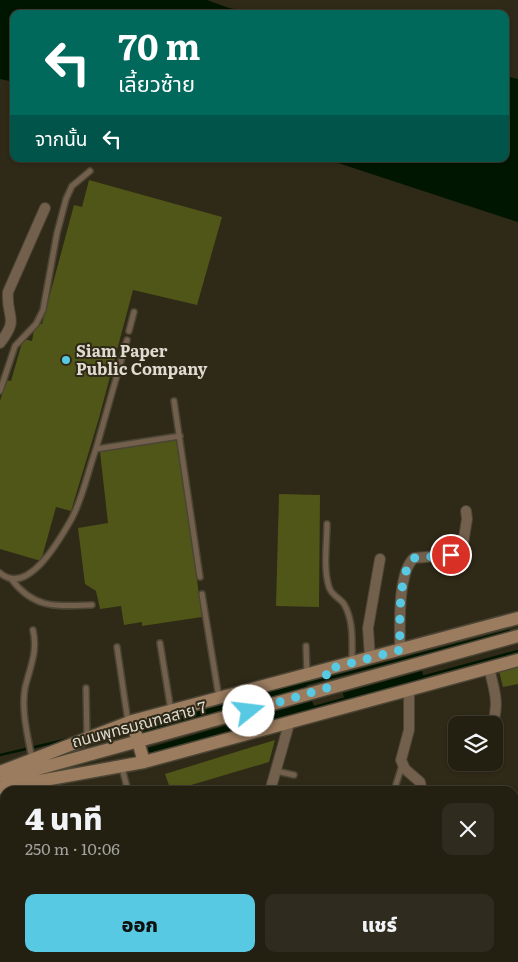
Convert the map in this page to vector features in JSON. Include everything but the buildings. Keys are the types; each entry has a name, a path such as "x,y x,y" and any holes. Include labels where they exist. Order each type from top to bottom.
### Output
{"main road":[{"path":"0,772 130,722 518,618"},
{"name":"ถนนพุทธมณฑลสาย 7","path":"0,779 518,636"},
{"path":"12,786 144,762 518,660"},
{"path":"325,670 336,710"},
{"path":"130,722 144,762"}],"street":[{"path":"0,343 10,330 13,321 8,301 8,292 45,208"},
{"path":"400,650 403,587 408,565 414,558 451,555 462,550 467,519 466,511"},
{"path":"370,658 368,628 380,559"},
{"path":"489,668 497,698 495,716"},
{"path":"409,689 409,730 402,750 402,765 420,782 421,786"},
{"path":"272,786 289,724"}],"lane":[{"path":"0,391 16,346 36,324 44,310 57,234 66,199 72,186 90,171"},
{"path":"129,332 134,312"},
{"path":"12,580 24,577 46,559 73,516 96,448 127,340"},
{"path":"174,401 200,577"},
{"path":"96,448 180,436"},
{"path":"327,524 327,577 330,591 342,601 348,611 352,637 352,663"},
{"path":"0,573 46,606 92,605"},
{"path":"202,594 220,698"},
{"path":"32,759 24,705 25,688 36,644 33,630"},
{"path":"160,643 172,711"},
{"path":"306,646 307,675"},
{"path":"117,647 130,722"},
{"path":"86,688 87,738"},
{"path":"396,786 402,765"},
{"path":"122,767 127,786"},
{"path":"276,771 294,775"}],"shaded area":[{"path":"0,0 207,0 239,10 10,10 10,81 0,79"},
{"path":"509,77 518,79 518,222 335,162 509,162"},
{"path":"422,671 425,681 345,703 343,693"},
{"path":"305,680 308,690 140,736 138,726"},
{"path":"312,701 316,711 147,756 144,749"}],"waterway":[{"path":"306,684 509,631"},
{"path":"422,677 518,651"},
{"path":"311,708 347,698"},
{"path":"0,755 69,739"},
{"path":"123,760 137,756"}],"place":[{"name":"Siam Paper Public Company","path":"66,360"}],"route":[{"path":"249,711 330,687 325,670 400,650 403,587 408,565 414,558 451,555"}]}
